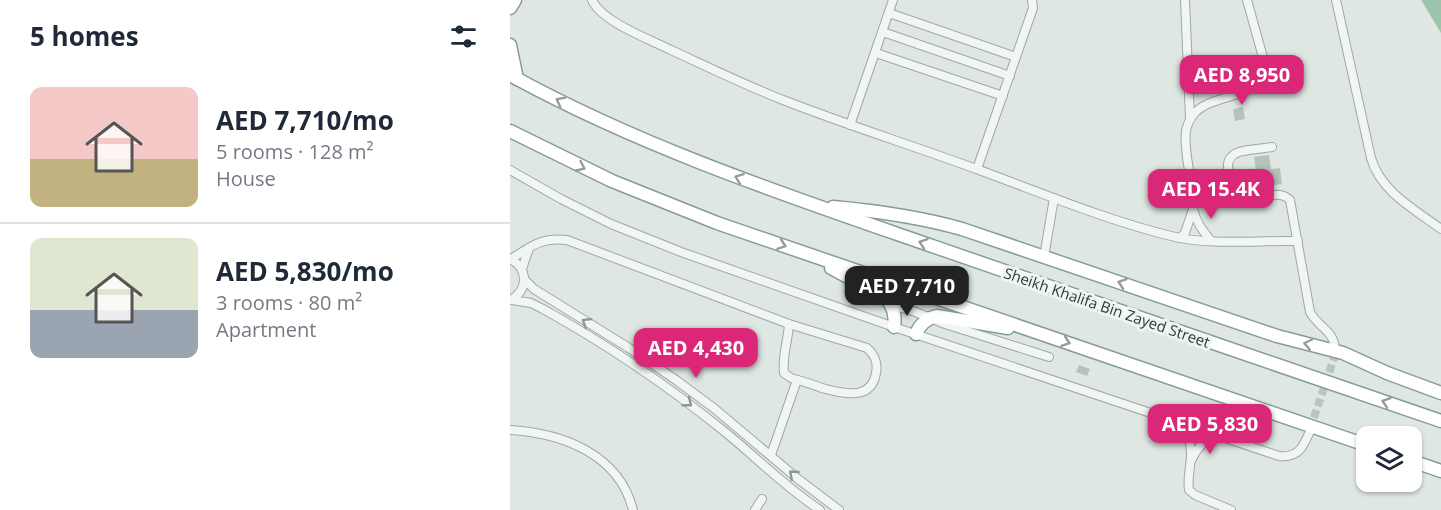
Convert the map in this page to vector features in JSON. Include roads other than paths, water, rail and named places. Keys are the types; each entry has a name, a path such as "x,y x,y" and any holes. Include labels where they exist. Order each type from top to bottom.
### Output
{"highway":[{"path":"510,8 515,0"},
{"path":"510,45 513,77"},
{"name":"Sheikh Khalifa Bin Zayed Street","path":"513,77 589,116 749,182 1441,421"},
{"path":"510,131 572,163 647,196 717,223 1356,443"},
{"path":"813,205 877,211 962,229 1277,336 1335,353 1441,393"},
{"path":"812,256 889,301 895,315 894,327"},
{"path":"916,334 921,324 930,318 941,316 988,326 1029,330"},
{"path":"1422,464 1441,471"}],"street":[{"path":"592,0 601,13 611,20 773,95 850,125 1133,225 1180,238 1210,241 1298,241"},
{"path":"850,125 893,0"},
{"path":"977,170 1033,8 1032,0"},
{"path":"1185,0 1191,119"},
{"path":"1210,241 1199,226 1193,208 1186,136 1188,124 1203,106 1251,89 1262,79 1264,61 1247,0"},
{"path":"1336,0 1371,159 1376,172 1389,189 1441,229"},
{"path":"889,13 1016,57"},
{"path":"883,32 1010,76"},
{"path":"876,53 1003,96"},
{"path":"1272,147 1235,154 1229,161 1228,171 1234,190 1241,199 1252,201 1279,194 1288,198 1292,206 1310,312 1314,320 1332,336 1335,353"},
{"path":"510,170 611,224 681,252 894,327 1279,456 1296,454 1302,448 1310,431"},
{"path":"1044,257 1054,198"},
{"path":"1180,238 1185,232 1193,208"},
{"path":"522,269 510,259 540,241 567,240 789,324 867,348 874,354 876,360 872,383 864,391 844,394 791,378 784,373 783,357 789,324"},
{"path":"511,300 522,289 524,279 522,269 529,248"},
{"path":"524,279 534,289 655,365 715,409 798,479 839,510"},
{"path":"511,300 525,302 543,309 634,364 725,432 776,477 820,510"},
{"path":"892,306 908,309 945,324 1049,357"},
{"path":"771,455 797,380"},
{"path":"1185,425 1190,444 1189,490 1195,495 1231,510"},
{"path":"510,430 555,437 596,457 619,478 629,496 633,510"},
{"path":"1190,463 1197,449 1217,435"},
{"path":"755,510 762,499"}],"tunnel":[{"path":"1310,429 1335,355"}]}
